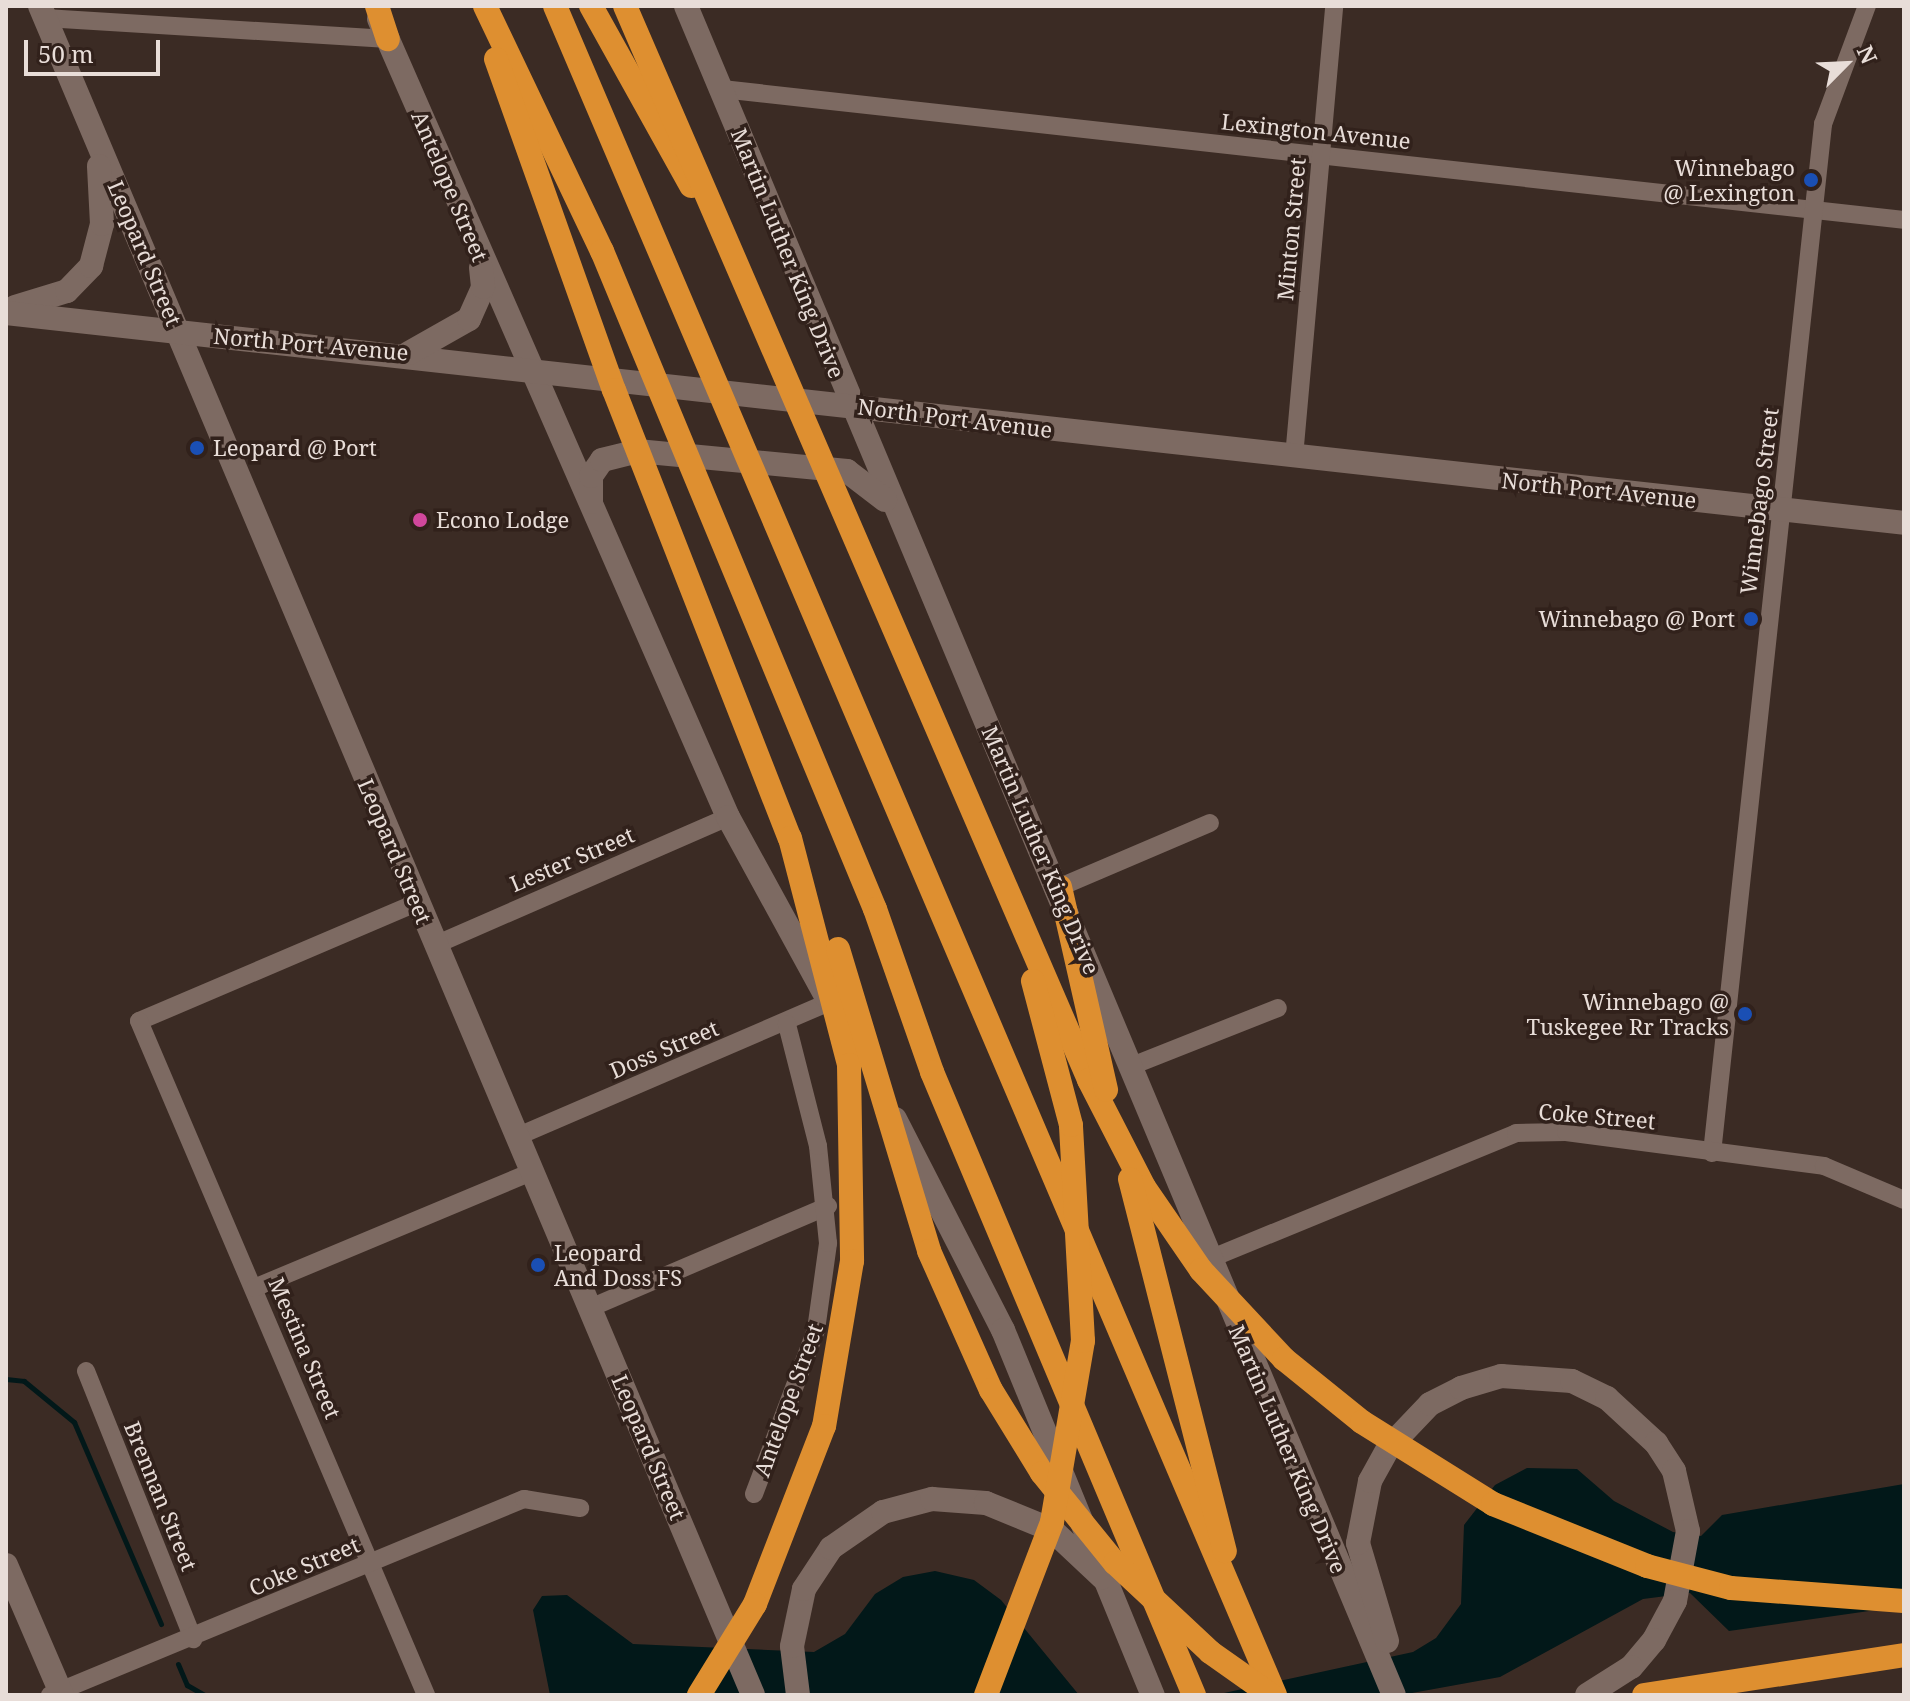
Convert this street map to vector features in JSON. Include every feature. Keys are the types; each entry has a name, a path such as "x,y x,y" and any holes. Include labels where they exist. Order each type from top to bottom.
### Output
{"highway":[{"path":"375,6 388,39"},
{"path":"477,6 572,273 790,838 852,989 929,1251 991,1390 1042,1473 1115,1563 1210,1652 1273,1695"},
{"path":"485,6 602,251 794,714 1053,1358 1194,1695"},
{"path":"555,6 1189,1489 1273,1695"},
{"path":"591,6 731,254"},
{"path":"625,6 988,850 1144,1187 1201,1270 1284,1359 1420,1461 1565,1535 1731,1588 1904,1601"},
{"path":"699,1695 755,1604 806,1481 840,1356 852,1261 849,1065 790,838"},
{"path":"986,1695 1052,1522 1072,1427 1085,1276 1071,1125 988,850"},
{"path":"1060,887 1205,1461 1230,1589"},
{"path":"1644,1695 1904,1655"}],"main road":[{"name":"Martin Luther King Drive","path":"686,6 850,405 1060,887 1207,1260 1394,1695"},
{"name":"Leopard Street","path":"42,12 753,1695"},
{"name":"Antelope Street","path":"388,39 526,367 728,817 1003,1330 1119,1602"},
{"path":"6,310 67,291 95,254 102,183 74,88"},
{"path":"408,354 469,319 483,287 481,258"},
{"name":"North Port Avenue","path":"6,310 1294,457 1904,523"},
{"path":"593,512 591,476 602,460 637,451 847,471 867,479 902,525"},
{"path":"1407,1695 1360,1566 1360,1516 1389,1447 1430,1404 1461,1388 1501,1376 1545,1375 1607,1398 1634,1421 1674,1471 1684,1503 1688,1531 1675,1601 1631,1667 1587,1695"},
{"path":"798,1695 792,1646 804,1589 845,1535 907,1504 961,1499 1032,1519 1089,1561 1119,1602 1153,1695"},
{"path":"6,1565 57,1693"}],"street":[{"name":"Minton Street","path":"1294,457 1334,6"},
{"name":"Winnebago Street","path":"1712,1153 1781,509 1819,211 1823,124 1867,6"},
{"path":"42,12 388,39"},
{"name":"Lexington Avenue","path":"722,89 1904,220"},
{"name":"Lester Street","path":"435,945 728,817"},
{"path":"1060,887 1210,823"},
{"name":"Mestina Street","path":"416,903 139,1021 426,1695"},
{"name":"Doss Street","path":"516,1137 787,1024 829,1002"},
{"path":"1129,1067 1278,1008"},
{"name":"Antelope Street","path":"754,1494 816,1330 828,1206 787,1024"},
{"name":"Coke Street","path":"1207,1260 1516,1133 1566,1132 1824,1166 1904,1200"},
{"path":"254,1288 531,1172"},
{"path":"590,1308 828,1206"},
{"name":"Brennan Street","path":"86,1371 193,1639"},
{"name":"Coke Street","path":"57,1693 524,1499 580,1508"}],"shaded area":[{"path":"1527,1468 1577,1469 1614,1501 1673,1532 1701,1536 1722,1515 1904,1484 1904,1606 1729,1631 1690,1593 1643,1599 1500,1677 1401,1695 1215,1695 1413,1652 1436,1638 1461,1604 1464,1525 1495,1485"},
{"path":"935,1571 974,1580 1001,1600 1079,1695 550,1695 533,1610 542,1596 567,1595 633,1644 814,1652 845,1634 875,1594 903,1577"}],"waterway":[{"path":"6,1379 24,1381 74,1422 161,1624"},
{"path":"178,1664 187,1685 204,1695"}],"place":[{"name":"Winnebago @ Lexington","path":"1811,180"},
{"name":"Leopard @ Port","path":"197,448"},
{"name":"Econo Lodge","path":"420,520"},
{"name":"Winnebago @ Port","path":"1751,619"},
{"name":"Winnebago @ Tuskegee Rr Tracks","path":"1745,1014"},
{"name":"Leopard And Doss FS","path":"538,1265"}]}
